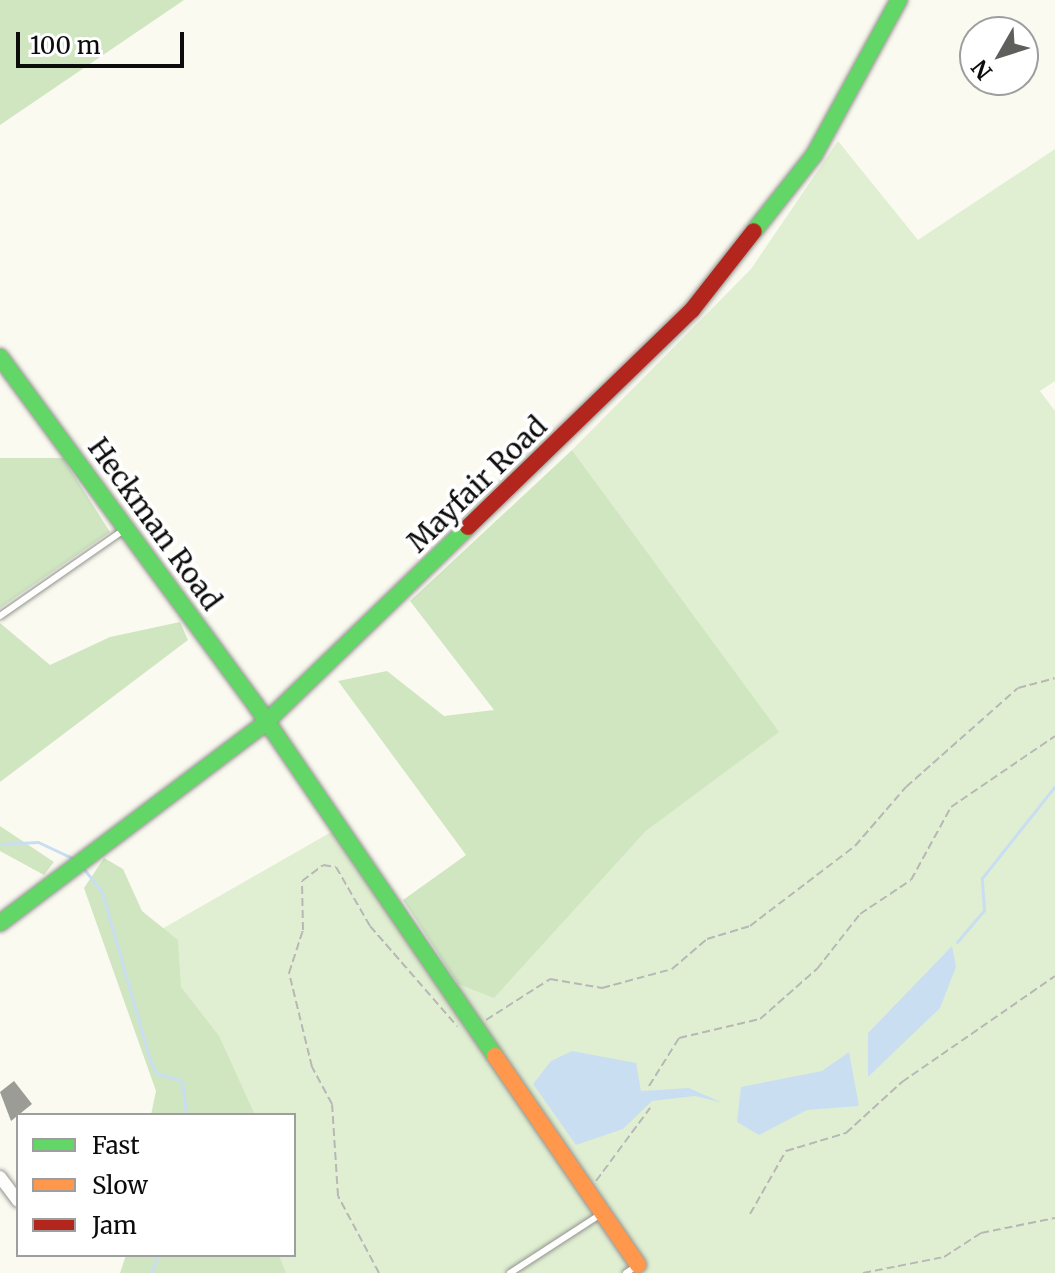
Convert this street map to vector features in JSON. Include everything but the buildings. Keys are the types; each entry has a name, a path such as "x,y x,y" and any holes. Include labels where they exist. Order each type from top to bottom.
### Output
{"street":[{"name":"Mayfair Road","path":"0,923 263,725 717,284 814,155 899,0"},
{"name":"Heckman Road","path":"0,357 127,528 263,725 463,1004 601,1214 632,1269"},
{"path":"0,1177 16,1198"}],"lane":[{"path":"0,616 127,528"},
{"path":"510,1273 601,1214"}],"path":[{"path":"486,1020 550,979 579,990 602,988 672,969 707,939 750,926 855,846 906,787 1018,688 1055,678"},
{"path":"649,1086 679,1038 760,1019 817,969 860,914 911,880 951,807 1055,736"},
{"path":"379,1273 338,1196 332,1104 312,1067 289,973 303,930 296,899 302,881 323,865 336,867 370,926 461,1029"},
{"path":"750,1214 786,1151 846,1133 902,1082 1055,976"},
{"path":"592,1186 650,1108"},
{"path":"863,1273 944,1257 990,1230 1055,1218"}],"green space":[{"path":"0,0 184,0 0,125"},
{"path":"838,141 918,240 1055,149 1055,381 1040,391 1055,411 1055,1273 252,1273 246,1257 296,1257 296,1113 190,1113 127,949 333,831 436,975 494,997 646,831 778,732 572,450 751,269"},
{"path":"572,450 779,732 646,831 494,998 458,984 403,900 466,855 338,681 387,671 444,716 494,710 410,601"},
{"path":"0,458 63,458 110,532 0,608"},
{"path":"180,622 188,640 0,782 0,623 50,665 110,637"},
{"path":"0,826 54,862 44,875 0,851"},
{"path":"104,858 123,869 142,911 178,940 181,987 219,1036 254,1113 151,1113 156,1091 84,888"},
{"path":"125,1257 280,1257 286,1273 120,1273"}],"water":[{"path":"952,946 956,967 940,1008 868,1077 868,1033"},
{"path":"572,1051 636,1063 641,1091 689,1088 723,1103 695,1096 652,1101 623,1129 576,1145 533,1084 551,1061"},
{"path":"849,1052 859,1106 807,1110 759,1135 737,1122 741,1087 822,1071"}],"waterway":[{"path":"957,942 984,910 982,878 1055,786"},
{"path":"0,844 38,842 73,858"},
{"path":"84,869 102,892 150,1060 156,1073 182,1081 186,1113"},
{"path":"151,1273 157,1257"}],"traffic: fast":[{"path":"754,231 814,155 899,0"},
{"path":"0,357 257,707 495,1056"},
{"path":"0,923 263,725 468,527"}],"traffic: slow":[{"path":"495,1056 638,1265"}],"traffic: jam":[{"path":"468,527 692,310 754,231"}]}
